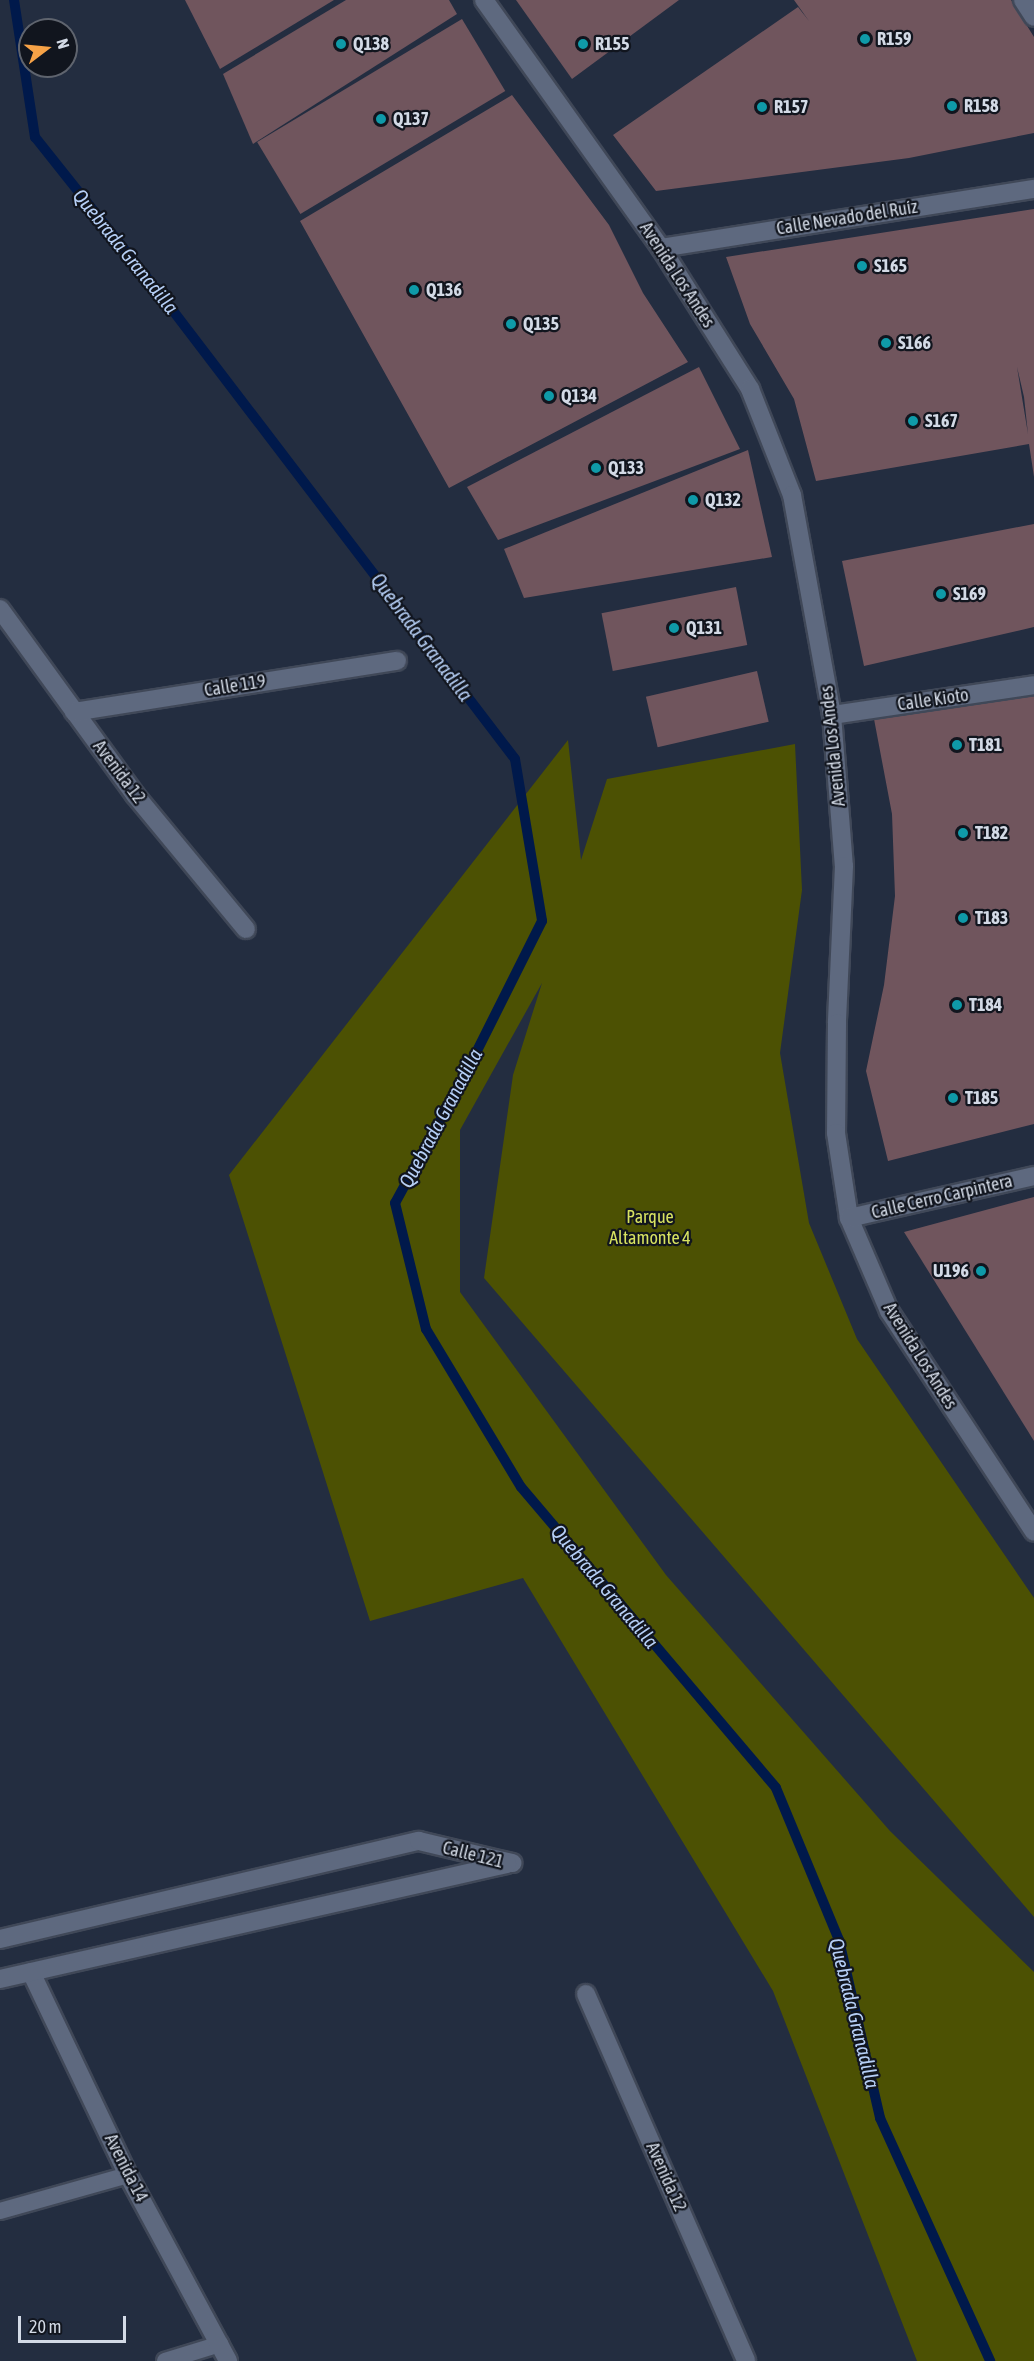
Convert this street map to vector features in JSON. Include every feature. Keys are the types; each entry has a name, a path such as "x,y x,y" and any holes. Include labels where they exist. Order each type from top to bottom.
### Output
{"street":[{"name":"Avenida Los Andes","path":"484,0 661,248 750,388 792,495 832,715 844,866 837,1023 836,1133 849,1218 889,1311 1034,1532"},
{"path":"1023,0 1034,16"},
{"name":"Calle Nevado del Ruíz","path":"661,248 1034,189"},
{"name":"Avenida 12","path":"0,609 135,795 246,929"},
{"name":"Calle 119","path":"74,712 397,661"},
{"name":"Calle Kioto","path":"832,715 1034,685"},
{"name":"Calle Cerro Carpintera","path":"849,1218 1034,1176"},
{"name":"Calle 121","path":"0,1939 419,1841 512,1863 0,1980"},
{"name":"Avenida 14","path":"31,1972 128,2175 228,2361"},
{"name":"Avenida 12","path":"586,1994 746,2361"}],"lane":[{"path":"0,2211 128,2175"},
{"path":"165,2361 220,2344"}],"green space":[{"name":"Parque Altamonte 4","path":"568,740 581,860 607,779 795,744 802,890 780,1053 809,1223 857,1339 1034,1598 1034,1917 484,1278 513,1075 542,983 460,1130 460,1292 666,1575 890,1831 1034,1972 1034,2361 917,2361 773,1991 523,1578 370,1621 229,1175"}],"building":[{"path":"185,0 334,0 220,69"},
{"name":"Q138","path":"346,0 449,0 457,14 253,144 223,74"},
{"name":"R155","path":"516,0 679,0 572,79"},
{"path":"794,0 1011,0 1034,37 1034,133 909,158 656,191 613,135 798,7 809,21"},
{"name":"Q137","path":"462,19 505,91 300,214 257,142"},
{"path":"512,95 609,225 643,293 688,362 449,488 300,221"},
{"path":"1034,209 1034,477 1029,444 816,481 794,399 750,324 726,257","holes":["1017,367 1024,397 1028,434"]},
{"name":"Q133","path":"699,367 740,449 498,540 467,487"},
{"name":"Q132","path":"748,450 772,557 524,598 504,549"},
{"name":"S169","path":"1034,524 1034,627 864,666 842,561"},
{"name":"Q131","path":"736,587 747,645 613,671 602,613"},
{"path":"757,671 769,722 658,747 646,697"},
{"path":"1034,691 1034,1124 888,1161 866,1071 884,985 895,896 892,814 874,719"},
{"name":"U196","path":"1034,1197 1034,1441 904,1232"}],"waterway":[{"name":"Quebrada Granadilla","path":"14,0 35,137 174,312 515,759 542,921 466,1073 395,1203 426,1329 521,1487 776,1788 839,1940 880,2118 990,2361"}],"place":[{"name":"R159","path":"865,39"},
{"name":"Q138","path":"341,44"},
{"name":"R155","path":"583,44"},
{"name":"R158","path":"952,106"},
{"name":"R157","path":"762,107"},
{"name":"Q137","path":"381,119"},
{"name":"S165","path":"862,266"},
{"name":"Q136","path":"414,290"},
{"name":"Q135","path":"511,324"},
{"name":"S166","path":"886,343"},
{"name":"Q134","path":"549,396"},
{"name":"S167","path":"913,421"},
{"name":"Q133","path":"596,468"},
{"name":"Q132","path":"693,500"},
{"name":"S169","path":"941,594"},
{"name":"Q131","path":"674,628"},
{"name":"T181","path":"957,745"},
{"name":"T182","path":"963,833"},
{"name":"T183","path":"963,918"},
{"name":"T184","path":"957,1005"},
{"name":"T185","path":"953,1098"},
{"name":"U196","path":"981,1271"}]}
